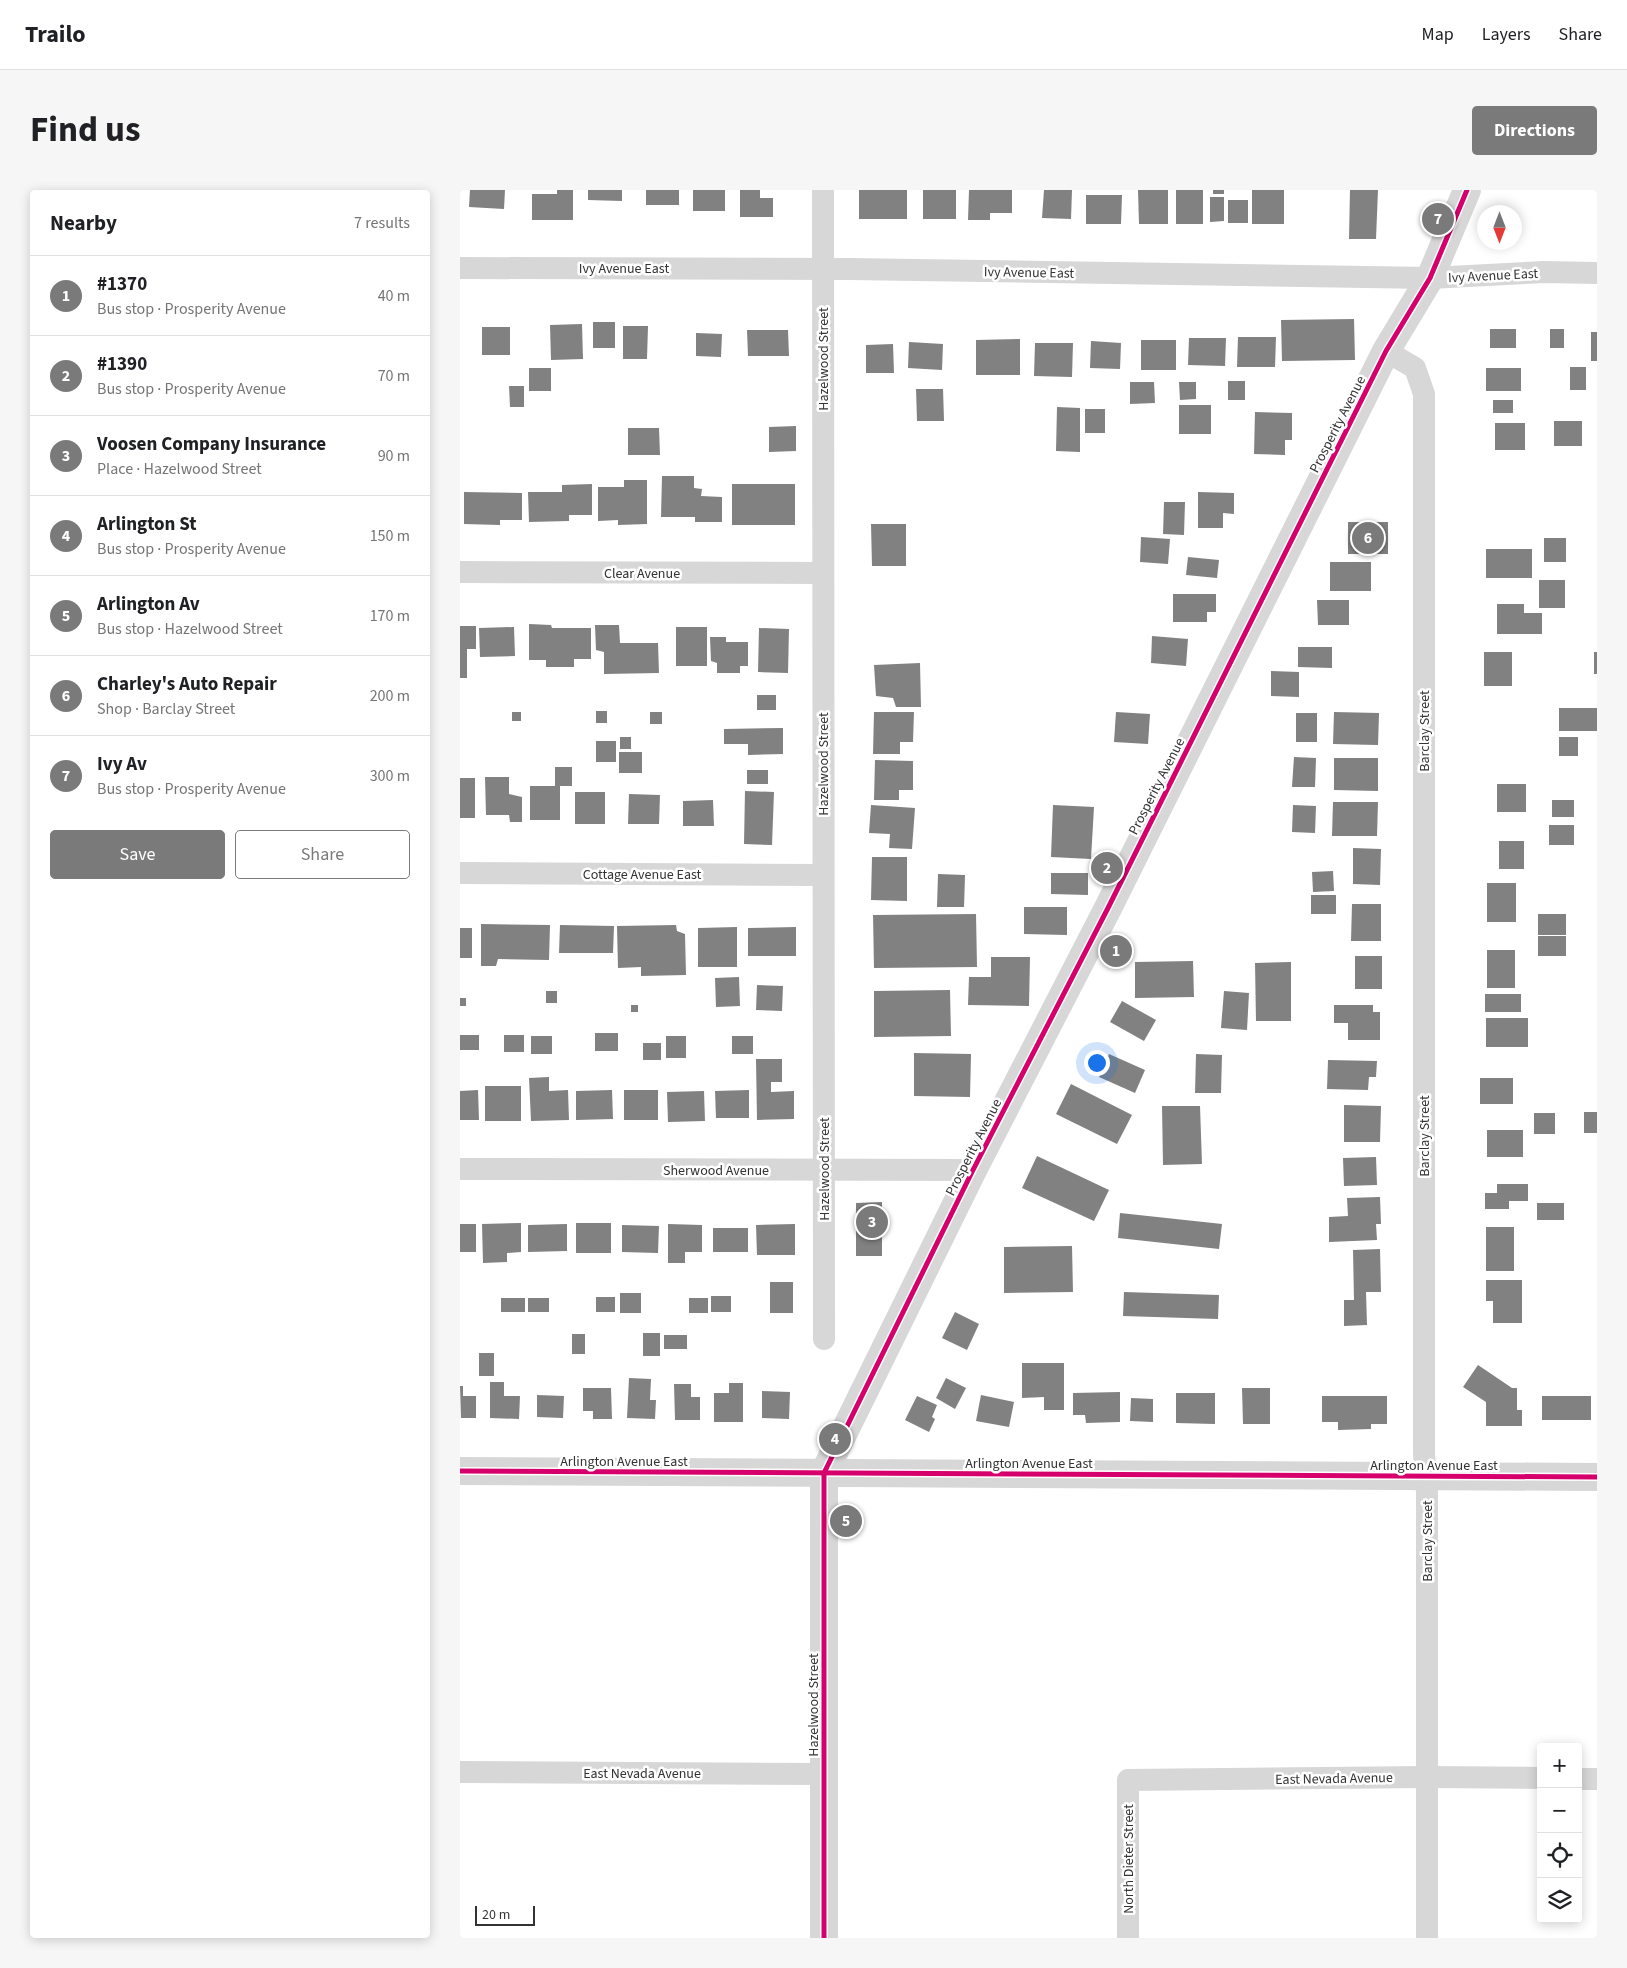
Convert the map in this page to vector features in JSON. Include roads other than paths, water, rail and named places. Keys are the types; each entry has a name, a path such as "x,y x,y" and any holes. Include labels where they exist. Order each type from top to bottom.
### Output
{"street":[{"name":"Hazelwood Street","path":"823,190 824,1339"},
{"name":"Prosperity Avenue","path":"824,1473 972,1170 1113,899 1386,352 1430,278 1467,190"},
{"name":"Ivy Avenue East","path":"460,268 823,269 1430,278 1544,272 1597,272"},
{"name":"Barclay Street","path":"1386,352 1415,368 1424,394 1428,1938"},
{"name":"Clear Avenue","path":"460,572 823,573"},
{"name":"Cottage Avenue East","path":"460,873 823,875"},
{"name":"Sherwood Avenue","path":"460,1169 972,1170"},
{"name":"Arlington Avenue East","path":"460,1471 1597,1477"},
{"name":"Hazelwood Street","path":"824,1473 824,1938"},
{"name":"East Nevada Avenue","path":"460,1772 824,1774"},
{"name":"East Nevada Avenue","path":"1128,1780 1428,1776 1537,1778"},
{"path":"1582,1778 1597,1779"},
{"name":"North Dieter Street","path":"1128,1780 1128,1938"}],"place":[{"name":"Ivy Av","path":"1438,219"},
{"name":"Charley's Auto Repair","path":"1368,538"},
{"name":"#1390","path":"1107,868"},
{"name":"#1370","path":"1116,951"},
{"name":"Voosen Company Insurance","path":"872,1222"},
{"name":"Arlington St","path":"835,1439"},
{"name":"Arlington Av","path":"846,1521"}]}
